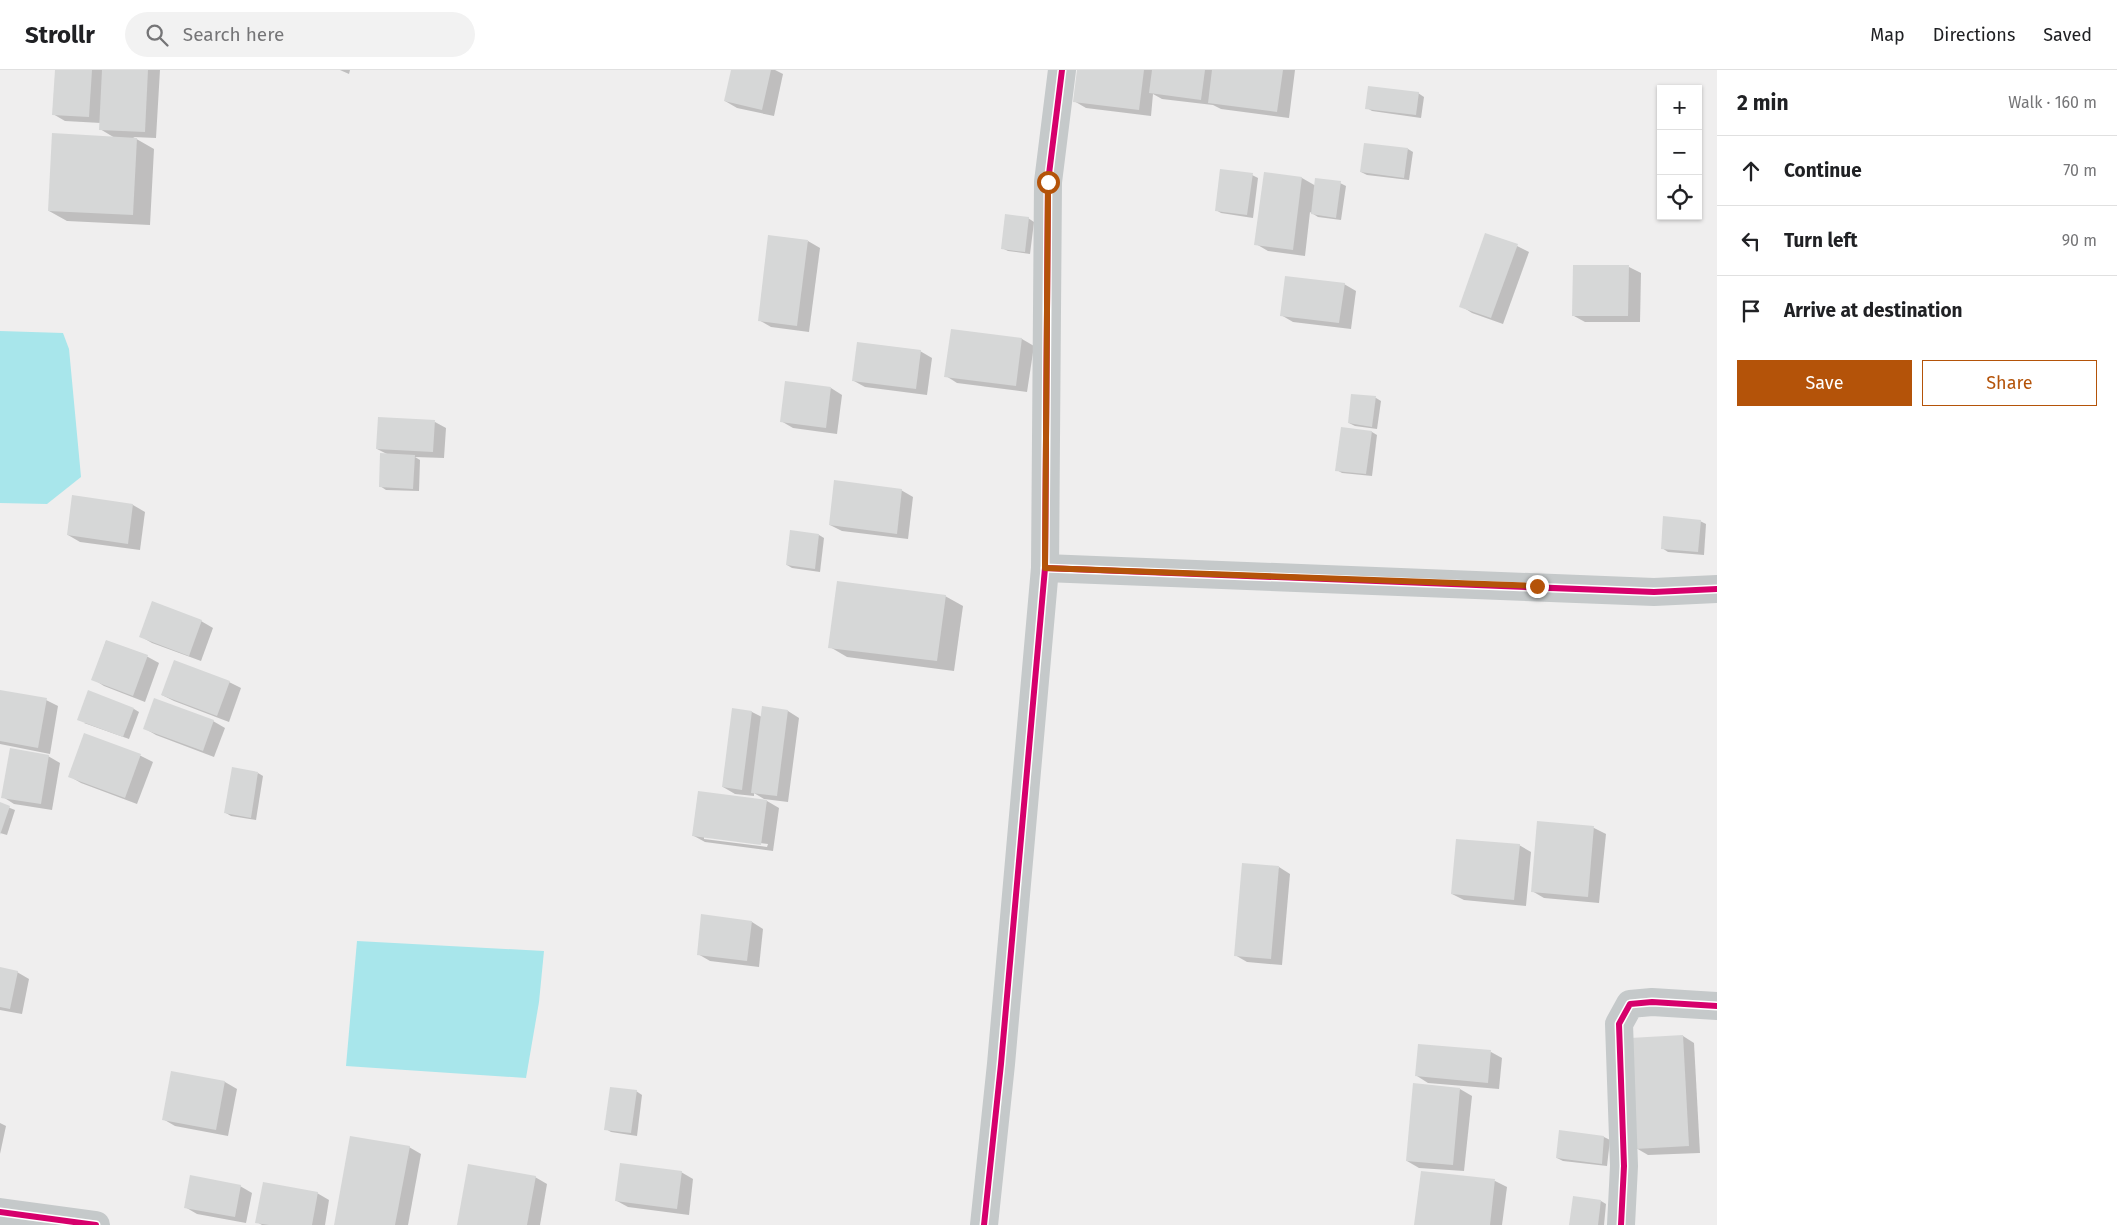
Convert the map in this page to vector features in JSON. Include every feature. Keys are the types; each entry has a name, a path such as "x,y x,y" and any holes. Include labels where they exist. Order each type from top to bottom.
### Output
{"street":[{"path":"984,1225 1001,1064 1045,568 1048,182 1062,70"},
{"path":"1045,568 1654,592 1717,589"},
{"path":"1621,1225 1624,1166 1619,1024 1630,1004 1652,1002 1717,1006"},
{"path":"0,1212 96,1225"}],"water":[{"path":"0,331 63,333 69,349 81,477 47,504 0,503"},
{"path":"357,941 544,951 539,1002 526,1078 346,1066"}],"building":[{"path":"55,70 92,70 89,117 52,115"},
{"path":"102,70 148,70 145,132 99,130"},
{"path":"731,70 771,70 762,110 724,101"},
{"path":"1077,70 1144,70 1139,110 1073,102"},
{"path":"1152,70 1205,70 1201,100 1149,93"},
{"path":"1212,70 1283,70 1277,112 1208,103"},
{"path":"1368,86 1419,92 1416,115 1365,109"},
{"path":"52,133 137,138 133,215 48,211"},
{"path":"1364,143 1408,148 1404,178 1360,172"},
{"path":"1220,169 1253,173 1247,215 1215,211"},
{"path":"1264,172 1302,177 1293,250 1254,245"},
{"path":"1315,178 1341,181 1336,218 1311,214"},
{"path":"1005,214 1029,217 1025,252 1001,249"},
{"path":"1485,233 1518,244 1491,318 1459,307"},
{"path":"768,235 808,240 797,326 758,321"},
{"path":"1573,265 1629,265 1628,316 1572,316"},
{"path":"1285,276 1345,283 1339,323 1280,316"},
{"path":"951,329 1022,338 1016,386 944,377"},
{"path":"857,342 921,350 916,389 852,381"},
{"path":"785,381 831,387 826,428 780,422"},
{"path":"1351,394 1376,396 1372,427 1348,423"},
{"path":"378,417 435,420 433,452 376,449"},
{"path":"1341,427 1372,431 1366,474 1335,471"},
{"path":"380,453 415,455 413,489 379,487"},
{"path":"834,480 902,489 897,534 829,525"},
{"path":"72,495 133,504 128,544 67,535"},
{"path":"1663,516 1701,520 1698,552 1661,549"},
{"path":"790,530 819,534 815,569 786,565"},
{"path":"837,581 946,595 937,661 828,648"},
{"path":"152,601 202,620 189,656 139,637"},
{"path":"106,640 148,655 133,696 91,680"},
{"path":"174,660 230,681 217,716 161,695"},
{"path":"0,690 47,698 38,748 0,741"},
{"path":"88,690 134,708 123,737 77,720"},
{"path":"154,698 214,720 203,751 143,729"},
{"path":"762,706 788,710 777,796 751,793"},
{"path":"732,708 752,711 742,790 722,787"},
{"path":"84,733 141,754 125,798 68,777"},
{"path":"10,748 49,755 41,804 1,798"},
{"path":"232,767 258,772 251,818 224,813"},
{"path":"698,791 767,800 761,845 692,836"},
{"path":"0,802 10,806 0,835"},
{"path":"1537,821 1594,826 1588,897 1531,892"},
{"path":"1456,839 1520,844 1514,900 1451,894"},
{"path":"1242,863 1279,866 1271,959 1234,956"},
{"path":"701,914 752,921 747,961 697,955"},
{"path":"0,967 18,971 10,1009 0,1007"},
{"path":"1683,1035 1689,1146 1635,1149 1630,1038"},
{"path":"1418,1044 1491,1050 1488,1083 1415,1076"},
{"path":"171,1071 225,1081 216,1130 162,1120"},
{"path":"1413,1083 1460,1088 1453,1165 1406,1161"},
{"path":"610,1087 637,1090 631,1133 604,1130"},
{"path":"1559,1130 1604,1136 1602,1164 1556,1158"},
{"path":"350,1136 410,1146 395,1225 334,1225"},
{"path":"620,1163 682,1171 677,1209 615,1201"},
{"path":"468,1164 536,1176 527,1225 457,1225"},
{"path":"1421,1171 1495,1179 1490,1225 1414,1225"},
{"path":"190,1175 241,1185 235,1217 184,1208"},
{"path":"263,1182 318,1192 312,1225 269,1225 255,1223"},
{"path":"1573,1196 1601,1200 1598,1225 1569,1225"}],"cycle path":[{"path":"984,1225 1001,1064 1045,568 1048,182 1062,70"},
{"path":"1045,568 1654,592 1717,589"},
{"path":"1621,1225 1624,1166 1619,1024 1630,1004 1652,1002 1717,1006"},
{"path":"0,1212 96,1225"}],"route":[{"path":"1048,182 1045,568 1537,586"}]}
